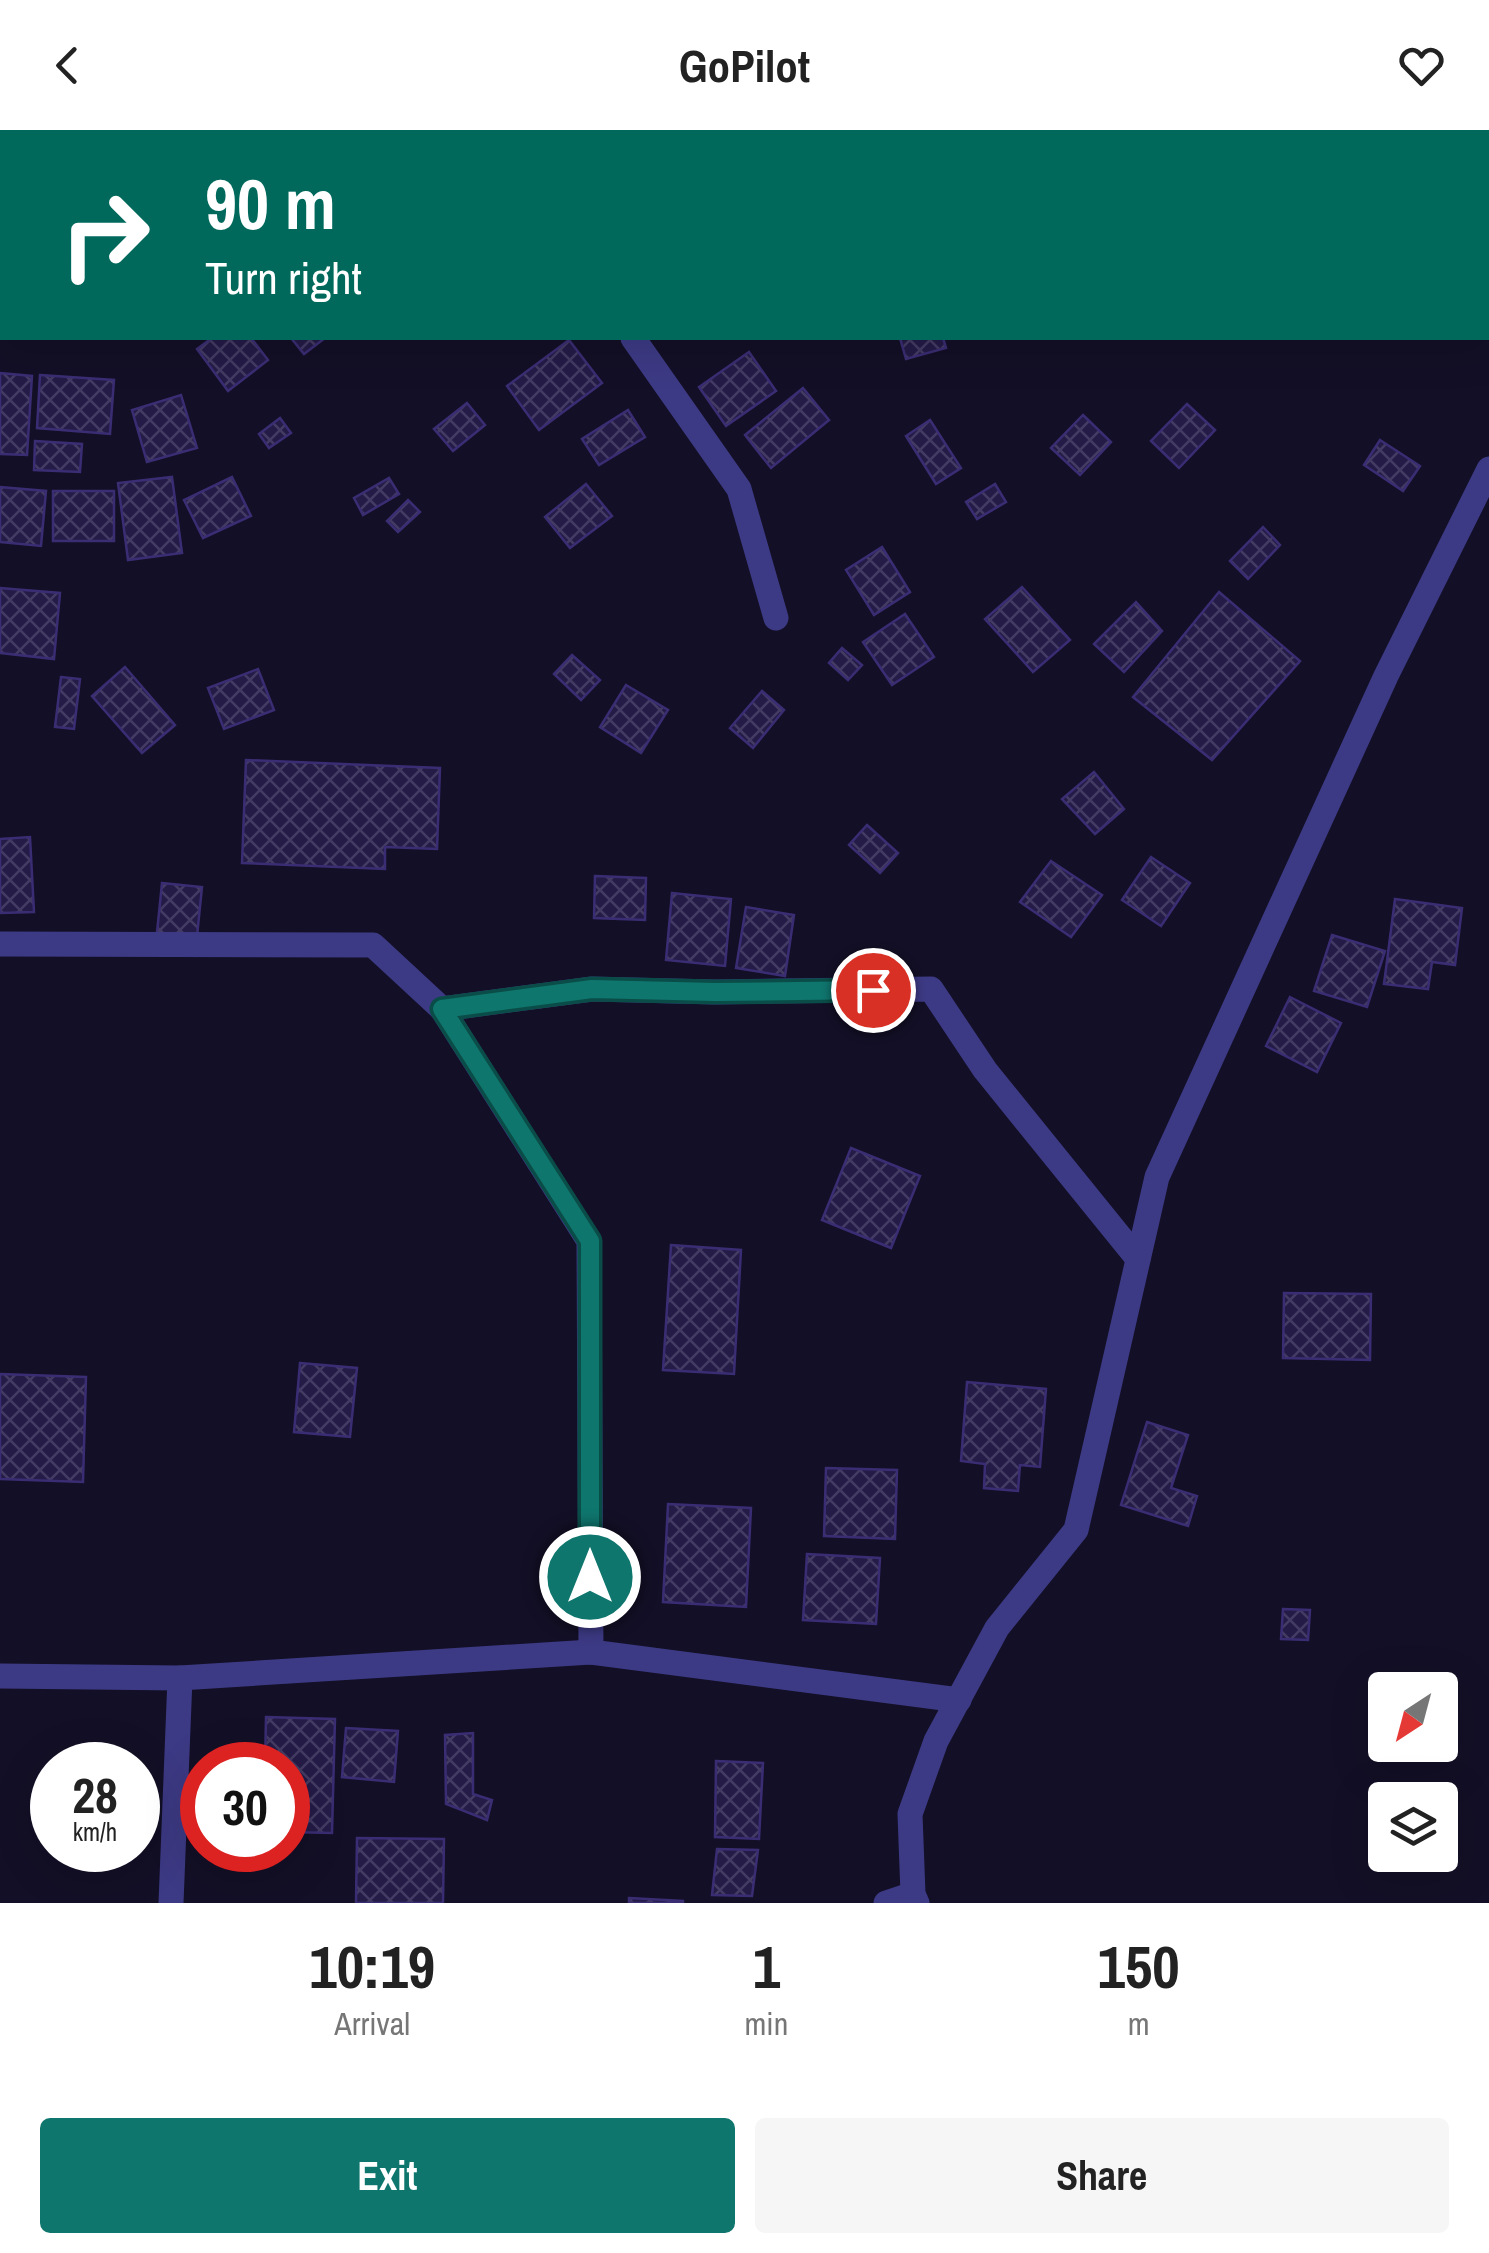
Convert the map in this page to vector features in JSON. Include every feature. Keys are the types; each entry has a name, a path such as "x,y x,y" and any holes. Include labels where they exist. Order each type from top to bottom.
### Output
{"street":[{"path":"635,340 739,489 776,618"},
{"path":"886,1903 915,1899 910,1814 936,1741 997,1628 1076,1530 1158,1177 1386,676 1489,469"},
{"path":"0,944 372,945 442,1009 590,1241 590,1652"},
{"path":"442,1009 592,989 715,992 931,988 984,1070 1138,1259"},
{"path":"0,1676 180,1678 590,1652 958,1700"},
{"path":"171,1903 180,1678"}],"building":[{"path":"209,340 253,340 268,360 228,391 197,349"},
{"path":"293,340 322,340 304,354"},
{"path":"569,340 602,383 539,430 507,386"},
{"path":"901,340 944,340 946,348 906,359"},
{"path":"749,352 776,391 726,426 699,387"},
{"path":"0,373 32,376 27,455 0,454"},
{"path":"40,375 114,380 110,434 37,428"},
{"path":"803,388 829,420 771,468 745,435"},
{"path":"181,395 197,448 147,462 132,410"},
{"path":"467,403 485,425 453,451 434,429"},
{"path":"1187,404 1215,430 1179,468 1151,441"},
{"path":"628,410 645,437 599,465 582,439"},
{"path":"1083,415 1111,442 1080,475 1051,448"},
{"path":"280,418 291,433 269,448 259,434"},
{"path":"930,420 961,468 936,484 906,436"},
{"path":"1380,440 1420,466 1403,491 1364,465"},
{"path":"35,441 82,444 80,472 34,470"},
{"path":"172,477 182,553 128,560 118,483"},
{"path":"232,477 251,516 203,538 184,500"},
{"path":"389,478 399,494 363,515 354,498"},
{"path":"586,484 612,516 570,548 545,517"},
{"path":"995,484 1006,502 977,519 966,502"},
{"path":"0,487 46,491 41,546 0,542"},
{"path":"53,491 114,491 114,541 53,541"},
{"path":"408,500 420,512 398,532 387,521"},
{"path":"1263,527 1280,545 1248,579 1230,561"},
{"path":"882,547 910,592 874,615 846,570"},
{"path":"1022,587 1070,640 1033,672 985,619"},
{"path":"0,588 60,593 54,659 0,653"},
{"path":"1219,592 1300,661 1212,760 1133,697"},
{"path":"1136,602 1162,631 1124,672 1094,644"},
{"path":"905,614 934,657 892,685 863,642"},
{"path":"842,648 862,665 848,680 829,663"},
{"path":"572,655 600,680 581,700 554,674"},
{"path":"125,667 175,725 142,753 92,696"},
{"path":"258,669 274,710 224,729 208,688"},
{"path":"61,677 80,679 74,729 55,727"},
{"path":"626,685 668,710 641,753 600,727"},
{"path":"762,691 784,710 753,748 730,728"},
{"path":"246,760 440,768 437,849 385,847 385,869 242,863"},
{"path":"1094,772 1124,809 1095,834 1062,799"},
{"path":"867,825 898,853 880,873 849,845"},
{"path":"30,837 34,912 0,913 0,839"},
{"path":"1151,857 1190,883 1161,926 1122,900"},
{"path":"1051,861 1102,895 1071,937 1020,902"},
{"path":"595,876 646,878 645,920 594,918"},
{"path":"162,883 202,887 195,956 155,952"},
{"path":"672,893 731,899 725,966 666,960"},
{"path":"1395,899 1462,908 1455,965 1432,962 1428,989 1384,984"},
{"path":"746,907 794,915 785,976 736,968"},
{"path":"1332,935 1385,951 1367,1007 1314,991"},
{"path":"1290,997 1341,1023 1317,1072 1266,1046"},
{"path":"851,1148 920,1176 891,1248 822,1220"},
{"path":"671,1245 741,1250 734,1374 663,1370"},
{"path":"1284,1293 1371,1294 1370,1360 1283,1358"},
{"path":"300,1363 357,1368 350,1437 294,1432"},
{"path":"0,1374 86,1377 83,1482 0,1479"},
{"path":"967,1382 1046,1389 1040,1467 1020,1465 1018,1491 984,1488 985,1464 961,1461"},
{"path":"1147,1422 1188,1435 1171,1488 1197,1496 1188,1526 1121,1505"},
{"path":"826,1468 897,1470 895,1539 824,1536"},
{"path":"668,1504 751,1508 746,1607 663,1602"},
{"path":"807,1554 880,1558 876,1624 803,1620"},
{"path":"1283,1609 1310,1610 1308,1640 1281,1639"},
{"path":"266,1717 335,1719 332,1833 310,1832 310,1742 265,1742"},
{"path":"346,1728 398,1731 394,1782 342,1777"},
{"path":"473,1733 473,1794 492,1800 487,1820 446,1804 445,1735"},
{"path":"716,1761 763,1763 759,1839 715,1837"},
{"path":"357,1838 444,1839 443,1903 356,1903"},
{"path":"717,1849 758,1850 752,1896 712,1895"},
{"path":"629,1898 683,1901 683,1903 629,1903"}],"route":[{"path":"590,1577 590,1241 442,1009 592,989 873,990"}]}
